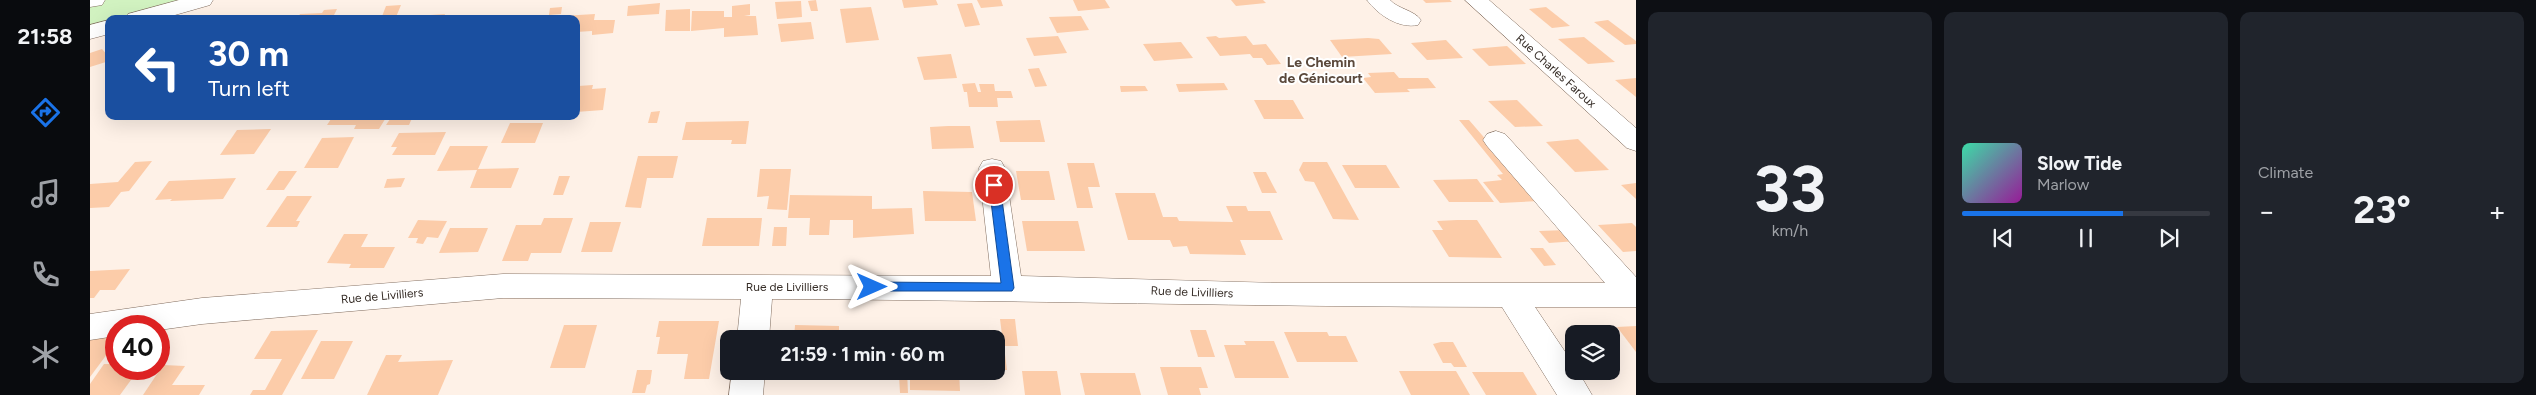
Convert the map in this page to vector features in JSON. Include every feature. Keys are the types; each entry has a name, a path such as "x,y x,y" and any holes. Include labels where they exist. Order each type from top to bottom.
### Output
{"street":[{"path":"90,1 94,0"},
{"path":"150,15 202,0"},
{"path":"1378,0 1386,8 1410,20"},
{"name":"Rue Charles Faroux","path":"1476,0 1636,142"},
{"path":"90,32 105,27"},
{"path":"1496,140 1635,295"},
{"path":"992,168 1008,288"},
{"name":"Rue de Livilliers","path":"90,327 202,311 503,286 1008,288 1278,298 1510,294 1635,295"},
{"path":"754,330 758,287"},
{"path":"1510,294 1575,395"},
{"path":"746,395 748,380"}],"green space":[{"path":"90,0 184,0 135,15 105,15 105,24 90,28"}],"building":[{"path":"816,0 818,11 811,11 808,1"},
{"path":"902,0 936,0 938,5 904,8"},
{"path":"977,0 1001,0 1003,6 981,8"},
{"path":"1073,0 1105,0 1110,8 1078,11"},
{"path":"1231,0 1263,0 1266,3 1236,6"},
{"path":"1423,0 1450,0 1452,2 1426,3"},
{"path":"801,1 802,17 777,19 775,2"},
{"path":"660,3 659,14 627,16 628,6"},
{"path":"972,3 980,25 965,27 957,4"},
{"path":"750,4 750,15 744,16 756,16 758,35 724,37 724,28 691,31 692,11 724,11 724,17 732,17 732,6"},
{"path":"401,5 397,15 383,15 386,6"},
{"path":"562,7 561,14 549,15 550,8"},
{"path":"871,7 879,40 846,43 840,9"},
{"path":"1546,7 1570,26 1552,28 1529,9"},
{"path":"337,9 334,15 299,15 322,13 324,10"},
{"path":"690,9 690,31 665,31 666,10"},
{"path":"595,14 594,20 615,20 613,33 592,35 592,31 580,32 578,15"},
{"path":"1081,16 1089,30 1057,33 1049,17"},
{"path":"1608,20 1636,41 1636,44 1625,45 1594,22"},
{"path":"811,22 814,39 781,42 778,24"},
{"path":"1058,36 1067,53 1034,56 1026,38"},
{"path":"1216,36 1219,38 1246,36 1253,45 1266,44 1281,64 1267,65 1262,58 1253,58 1250,54 1220,56 1206,37"},
{"path":"1584,37 1615,62 1588,64 1558,39"},
{"path":"1379,39 1392,54 1342,57 1330,40"},
{"path":"1446,40 1463,58 1427,60 1411,43"},
{"path":"1181,42 1193,58 1154,61 1143,44"},
{"path":"1507,46 1526,64 1489,66 1472,49"},
{"path":"102,49 105,52 105,62 90,67 90,53"},
{"path":"951,54 957,78 924,80 917,57"},
{"path":"1039,68 1047,86 1035,87 1028,69"},
{"path":"1394,72 1399,78 1428,78 1436,88 1407,89 1410,92 1375,93 1363,78 1371,77 1368,73"},
{"path":"1636,78 1636,97 1615,80"},
{"path":"975,83 978,92 981,92 979,84 994,84 995,91 1011,91 1013,98 997,98 998,107 969,107 967,92 964,92 962,84"},
{"path":"1224,83 1228,90 1179,92 1176,84"},
{"path":"593,85 592,89 606,88 603,110 580,112 580,86"},
{"path":"1120,86 1145,86 1148,91 1121,92"},
{"path":"1254,100 1293,100 1304,119 1264,119"},
{"path":"1517,100 1543,126 1515,127 1488,101"},
{"path":"660,111 657,123 648,123 651,112"},
{"path":"330,120 385,120 379,129 354,129 356,125 327,125"},
{"path":"389,120 411,120 409,125 386,125"},
{"path":"1040,120 1045,142 1000,142 996,121"},
{"path":"1459,120 1469,120 1539,201 1500,203 1483,182 1502,180 1497,175 1503,174"},
{"path":"749,121 746,144 731,144 732,140 682,140 686,122"},
{"path":"510,123 543,123 535,143 501,143"},
{"path":"970,126 974,148 932,149 930,127"},
{"path":"271,129 254,154 220,155 237,130"},
{"path":"446,132 435,155 392,155 397,147 391,147 399,133"},
{"path":"354,137 338,168 304,168 322,138"},
{"path":"1578,139 1609,170 1575,172 1546,142"},
{"path":"450,146 488,146 478,169 519,168 511,188 470,188 477,170 437,171"},
{"path":"638,156 678,156 673,178 647,178 641,208 625,207"},
{"path":"152,161 129,191 121,192 109,207 90,208 90,184 118,182 135,162"},
{"path":"1303,162 1327,162 1359,220 1333,219 1314,182 1305,181 1299,170"},
{"path":"1067,163 1094,163 1100,187 1088,187 1093,208 1077,208"},
{"path":"1342,165 1386,165 1400,188 1355,188"},
{"path":"760,169 791,169 787,210 767,209 769,196 757,197"},
{"path":"279,171 297,171 284,190 266,190"},
{"path":"1016,171 1049,171 1055,200 1021,200"},
{"path":"1253,172 1266,172 1277,193 1262,193"},
{"path":"559,176 570,176 563,195 553,195"},
{"path":"236,178 223,199 155,200 169,181"},
{"path":"405,178 401,187 384,188 387,179"},
{"path":"1477,179 1494,202 1449,202 1433,180"},
{"path":"1636,183 1636,199 1621,185"},
{"path":"923,191 972,192 976,221 925,221"},
{"path":"1115,193 1155,193 1163,217 1177,217 1179,221 1233,222 1226,206 1246,206 1248,211 1270,211 1283,240 1240,240 1246,255 1190,254 1187,246 1173,247 1170,240 1128,240"},
{"path":"790,195 872,196 872,209 912,208 914,234 853,238 853,220 830,220 829,235 809,235 810,218 788,218"},
{"path":"287,196 312,196 296,221 300,221 297,227 266,227"},
{"path":"544,218 573,218 561,253 531,253 528,261 502,261 516,225 541,225"},
{"path":"707,218 762,218 759,246 702,246"},
{"path":"418,220 447,221 438,238 427,237 423,244 416,243 418,238 408,238"},
{"path":"1477,220 1502,258 1449,257 1432,230 1443,230 1437,221"},
{"path":"1022,221 1078,221 1085,251 1027,251"},
{"path":"590,222 621,222 612,252 581,252"},
{"path":"1632,223 1636,227 1636,251 1623,252 1598,225"},
{"path":"774,227 787,227 786,246 772,246"},
{"path":"450,228 488,228 478,252 439,253"},
{"path":"1567,230 1577,241 1549,243 1539,231"},
{"path":"344,234 368,234 361,247 395,247 384,268 349,268 351,264 327,263"},
{"path":"1530,248 1543,248 1556,265 1544,266"},
{"path":"130,269 115,290 100,290 94,298 90,298 90,271"},
{"path":"1000,319 1015,319 1018,346 1005,346 1005,330 1001,330"},
{"path":"659,321 719,321 709,379 684,379 688,354 657,354 660,337 656,337"},
{"path":"564,325 597,325 585,368 550,368"},
{"path":"795,325 839,326 839,330 795,330"},
{"path":"1636,326 1636,352 1620,331 1620,327"},
{"path":"318,330 282,395 250,395 253,390 265,390 282,359 254,359 271,331"},
{"path":"1190,330 1206,330 1215,357 1198,357"},
{"path":"1284,332 1327,332 1329,336 1346,336 1358,362 1297,362"},
{"path":"105,334 105,357 90,377 90,336"},
{"path":"321,341 353,341 334,379 301,379"},
{"path":"1244,341 1274,341 1289,378 1235,378 1224,345 1246,345"},
{"path":"1453,342 1467,367 1454,367 1451,363 1443,363 1433,344"},
{"path":"1005,354 1007,370 1005,370"},
{"path":"386,355 402,355 398,362 453,360 438,395 367,395"},
{"path":"104,364 105,380 131,380 120,395 90,395 90,384"},
{"path":"170,365 185,366 172,385 205,385 199,395 143,395 153,380 170,380"},
{"path":"1160,367 1201,367 1208,388 1199,388 1201,395 1168,395"},
{"path":"637,370 652,370 650,384 647,385 645,393 632,393"},
{"path":"1022,371 1057,371 1061,395 1025,395"},
{"path":"1399,371 1456,371 1470,395 1411,395"},
{"path":"1472,372 1523,372 1537,395 1486,395"},
{"path":"1080,373 1135,373 1141,395 1085,395"},
{"path":"899,380 907,380 908,393 900,393"},
{"path":"910,380 959,380 960,391 910,390"}],"district":[{"name":"Le Chemin de Génicourt","path":"1321,70"}],"route":[{"path":"872,287 1008,288 994,185"}]}
